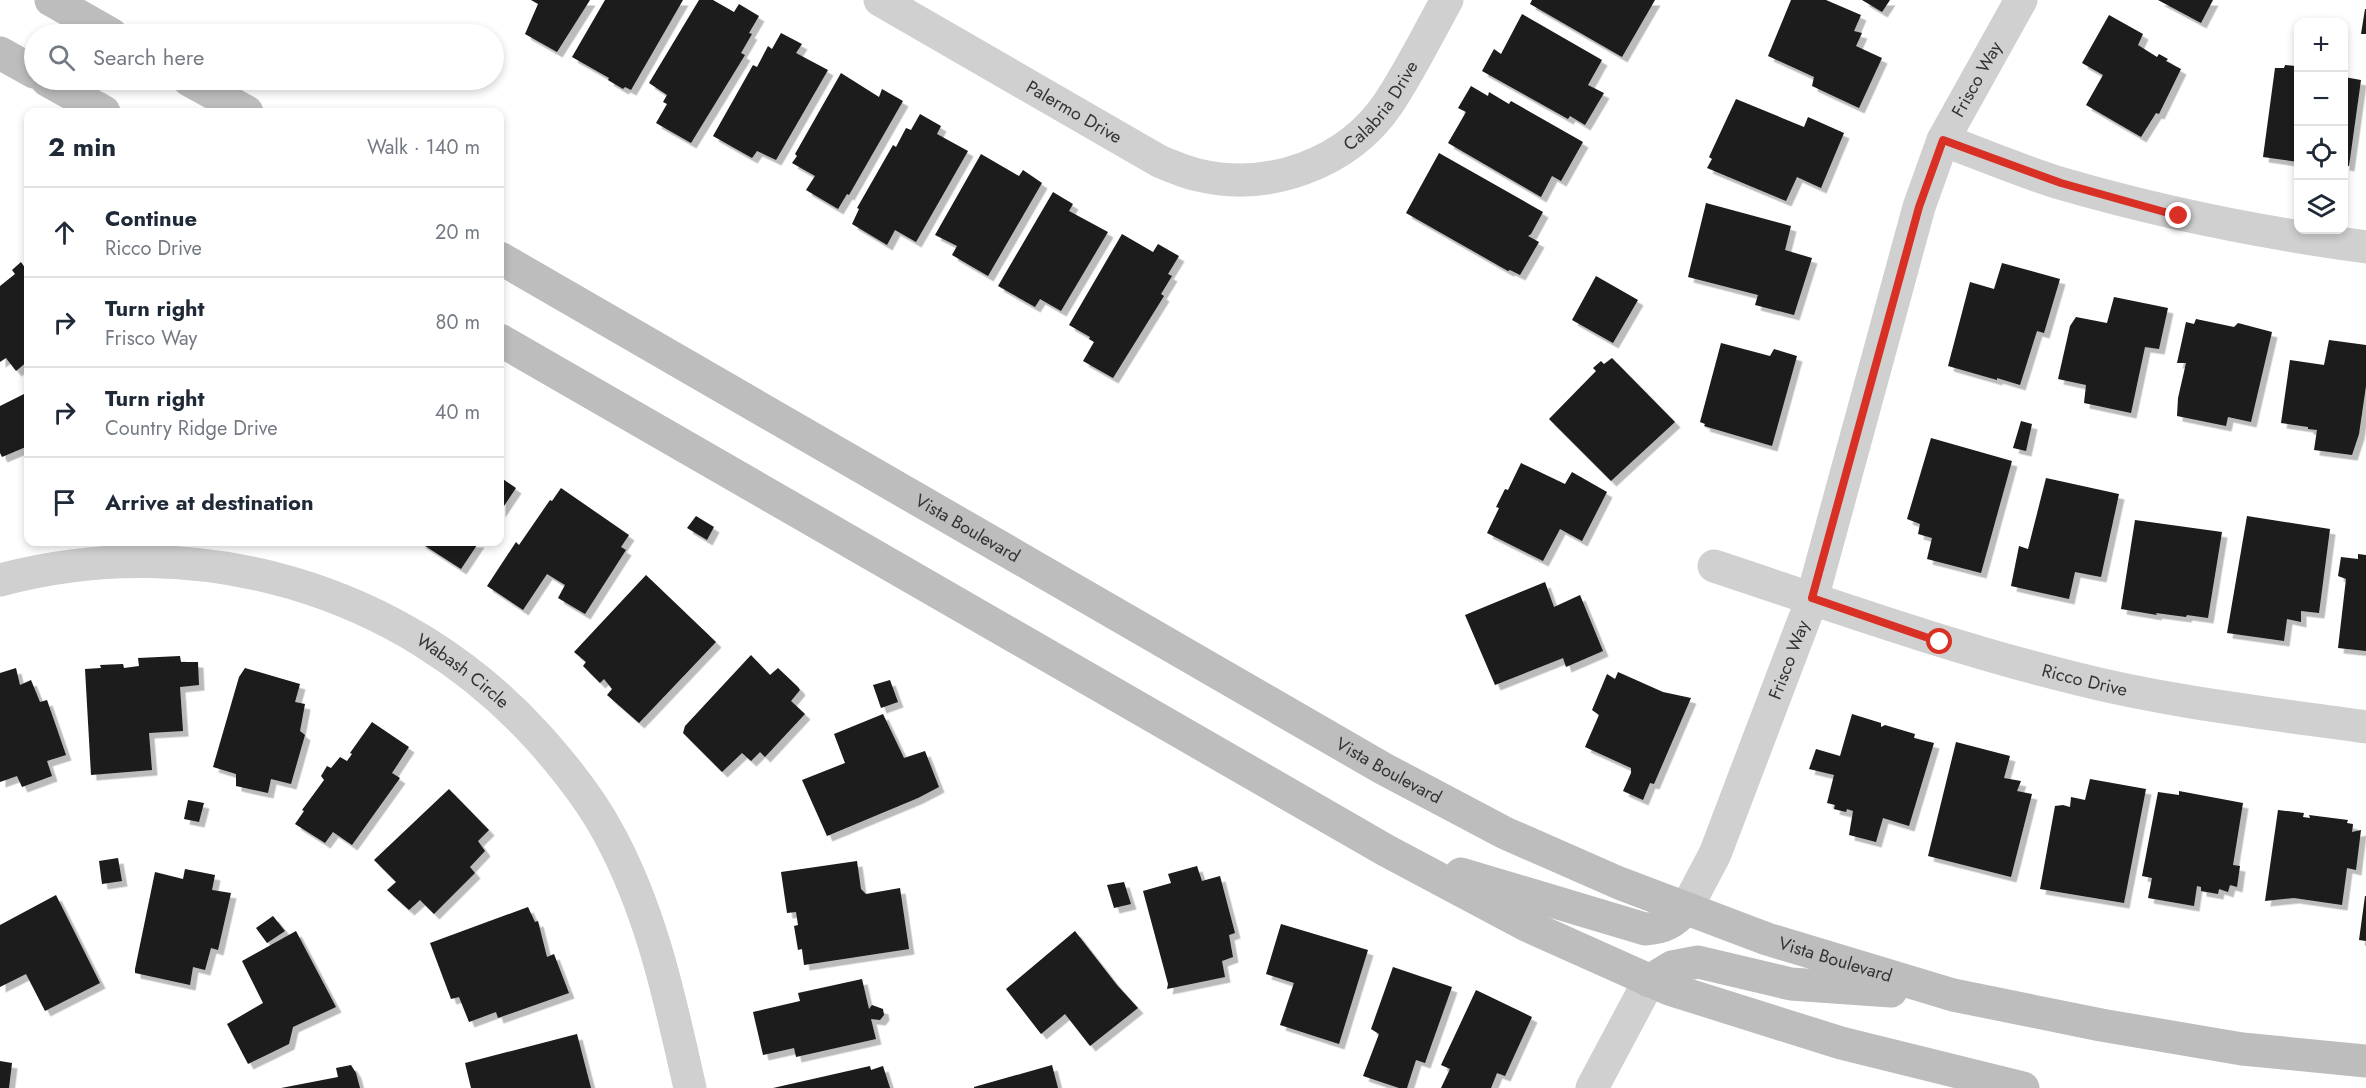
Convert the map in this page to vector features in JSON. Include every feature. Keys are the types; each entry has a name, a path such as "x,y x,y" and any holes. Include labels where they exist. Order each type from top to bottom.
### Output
{"main road":[{"path":"51,0 93,24"},
{"path":"0,52 24,66"},
{"path":"65,90 97,108"},
{"path":"207,90 240,108"},
{"name":"Vista Boulevard","path":"504,260 1384,769 1505,833 1619,883 1767,939 1953,995 2101,1025 2242,1049 2366,1061"},
{"path":"504,342 1387,851 1526,925 1669,989 1841,1043 2023,1088"},
{"path":"1387,851 1645,929 1663,928 1686,909"},
{"path":"1649,981 1672,967 1698,962 1791,984 1953,995"}],"street":[{"name":"Palermo Drive","path":"880,0 1159,161 1197,176 1240,181 1282,176"},
{"name":"Calabria Drive","path":"1282,176 1324,160 1358,137 1387,105 1447,0"},
{"name":"Frisco Way","path":"1686,909 1715,854 1812,598 1919,207 1943,140 2020,0"},
{"path":"1943,140 2061,183 2179,216 2286,236 2366,247"},
{"name":"Wabash Circle","path":"0,580 41,569 117,561 192,562 267,575 334,596 400,627 459,664 513,709 558,759 608,831 640,900 654,940 690,1088"},
{"name":"Ricco Drive","path":"1714,566 1940,642 2072,678 2216,706 2366,727"},
{"path":"1592,1088 1649,981"}],"building":[{"path":"531,0 590,0 557,52 525,34 538,4"},
{"path":"605,0 683,0 631,90 625,87 623,89 608,80 609,78 572,57"},
{"path":"699,0 713,0 734,12 739,4 759,16 741,53 745,55 691,143 656,123 667,104 663,102 667,95 649,83"},
{"path":"1532,0 1655,0 1622,57 1530,4"},
{"path":"1791,0 1826,0 1861,15 1854,31 1862,33 1856,46 1882,58 1859,108 1812,86 1814,77 1768,56"},
{"path":"1862,0 1890,0 1882,12"},
{"path":"2158,0 2213,0 2201,23"},
{"path":"2365,9 2366,34 2361,34"},
{"path":"1522,14 1602,60 1588,85 1604,93 1585,125 1570,116 1568,119 1482,71 1494,49 1501,54"},
{"path":"2109,15 2143,34 2138,45 2157,57 2159,54 2168,59 2166,61 2181,69 2159,114 2156,113 2141,137 2086,105 2103,75 2082,63"},
{"path":"781,33 802,44 796,53 828,70 776,160 757,151 752,158 713,136 753,65 757,67 768,46 772,49"},
{"path":"2285,65 2294,66 2294,161 2263,157 2275,68 2284,68"},
{"path":"841,73 879,97 882,89 903,101 849,195 847,194 838,209 806,190 815,176 792,163"},
{"path":"2348,78 2361,80 2348,166"},
{"path":"1471,86 1488,96 1489,92 1509,104 1511,101 1583,142 1561,181 1552,176 1541,197 1448,143 1466,112 1458,108"},
{"path":"1736,99 1804,127 1808,117 1844,133 1821,188 1797,177 1786,201 1707,168 1712,159 1709,157"},
{"path":"920,114 941,126 937,134 968,151 916,242 895,230 887,245 852,224 859,209 857,208 893,145 896,147 906,128 911,130"},
{"path":"1439,153 1543,212 1528,236 1539,242 1520,275 1508,271 1406,213"},
{"path":"981,154 1019,176 1023,170 1042,183 988,276 952,255 957,246 935,235"},
{"path":"1053,192 1073,204 1069,211 1108,232 1061,311 1040,299 1035,307 998,286"},
{"path":"1706,203 1791,226 1785,250 1812,258 1794,315 1755,305 1758,295 1688,277"},
{"path":"1122,234 1153,252 1158,244 1179,256 1168,274 1172,276 1161,294 1164,296 1113,378 1083,361 1094,342 1089,339 1090,337 1069,325"},
{"path":"21,262 24,266 24,364 16,371 6,358 0,362 0,286 15,274 12,270"},
{"path":"2002,263 2060,279 2044,333 2037,331 2020,385 1948,366 1970,282 1994,289"},
{"path":"1596,276 1638,300 1613,343 1572,320"},
{"path":"2114,297 2168,308 2159,349 2145,347 2131,413 2084,403 2086,385 2058,379 2070,326 2076,317 2107,323"},
{"path":"2196,319 2234,327 2238,323 2272,332 2251,422 2228,417 2226,426 2177,416 2178,398 2186,363 2177,363 2186,322 2194,324"},
{"path":"2329,340 2366,345 2366,386 2359,434 2352,455 2314,450 2317,430 2281,423 2290,360 2324,365"},
{"path":"1721,343 1770,356 1774,349 1797,356 1772,446 1704,426 1705,424 1700,422"},
{"path":"1612,358 1675,422 1611,481 1549,419 1596,371 1593,368 1601,361 1604,364"},
{"path":"24,394 24,448 2,457 0,453 0,406"},
{"path":"2021,421 2032,424 2026,451 2013,448"},
{"path":"1931,438 2012,461 1981,573 1927,559 1932,538 1918,534 1920,524 1907,519"},
{"path":"1521,463 1565,484 1572,472 1607,492 1582,541 1560,529 1543,561 1487,533 1499,508 1496,507 1505,489 1508,490"},
{"path":"2046,478 2119,494 2101,577 2075,572 2069,599 2011,586 2019,546 2028,549"},
{"path":"504,480 516,488 504,506"},
{"path":"561,488 629,535 621,547 626,550 585,614 558,598 565,585 547,574 523,610 487,586 516,542 519,545"},
{"path":"696,516 714,527 707,540 687,528"},
{"path":"2247,516 2330,529 2319,613 2301,611 2301,622 2287,619 2284,641 2227,633"},
{"path":"2135,520 2222,532 2208,618 2156,613 2157,615 2121,609"},
{"path":"425,546 476,546 461,569"},
{"path":"2358,554 2366,555 2366,651 2338,648 2346,579 2338,576 2341,557 2358,559"},
{"path":"646,575 716,642 639,723 607,695 612,689 604,679 600,683 583,666 586,662 574,652"},
{"path":"1545,582 1554,607 1580,595 1603,651 1566,667 1563,658 1495,685 1465,615"},
{"path":"751,655 770,675 778,668 798,687 800,690 791,701 805,714 765,757 760,752 751,761 742,753 722,772 683,733 685,726"},
{"path":"180,656 181,662 198,662 199,685 180,687 183,731 149,733 152,770 91,775 85,669 101,668 100,665 123,664 124,668 139,666 138,658"},
{"path":"16,668 20,685 31,680 40,702 47,700 66,755 47,761 52,776 22,787 17,776 0,782 0,673"},
{"path":"245,668 300,684 295,702 305,704 300,731 305,735 291,784 271,779 268,793 236,786 236,774 213,767 239,677"},
{"path":"1618,672 1663,692 1691,698 1654,784 1650,783 1643,800 1623,791 1631,768 1585,747 1599,715 1592,710 1607,674 1615,679"},
{"path":"890,680 898,702 881,708 873,685"},
{"path":"883,714 904,758 925,751 939,787 827,836 802,780 845,763 834,734"},
{"path":"1852,714 1881,723 1881,727 1885,725 1915,734 1914,738 1934,743 1909,826 1883,818 1876,842 1849,835 1853,811 1834,809 1835,805 1827,803 1834,775 1809,769 1816,749 1840,756"},
{"path":"372,722 409,747 392,773 400,778 352,845 333,832 325,843 295,824 304,811 302,810 324,780 321,776 327,766 331,768 340,757 347,761"},
{"path":"1956,742 2010,756 2004,778 2021,781 2017,791 2032,794 2011,877 1928,856"},
{"path":"2090,779 2146,789 2124,903 2040,889 2055,806 2070,807 2071,797 2085,800"},
{"path":"449,789 489,830 478,841 485,851 470,867 475,873 434,914 420,900 409,910 387,890 396,882 374,860"},
{"path":"2179,791 2243,803 2233,865 2240,866 2237,887 2230,885 2228,892 2219,889 2218,894 2201,891 2201,887 2197,886 2194,906 2148,898 2152,878 2142,876 2158,792 2179,795"},
{"path":"188,800 204,803 199,822 184,819"},
{"path":"2278,810 2304,813 2303,817 2310,818 2309,815 2348,820 2347,823 2353,824 2352,832 2361,830 2356,870 2347,868 2342,905 2294,898 2265,901"},
{"path":"118,858 122,881 102,884 99,861"},
{"path":"857,861 861,889 866,894 900,888 909,949 804,965 802,949 798,950 794,926 798,925 796,912 787,913 781,872"},
{"path":"1197,866 1202,881 1220,876 1235,933 1229,935 1233,957 1222,961 1225,977 1167,989 1168,984 1143,891 1171,883 1168,874"},
{"path":"185,869 215,875 212,890 231,893 218,950 211,948 205,970 193,967 190,985 135,973 155,872 183,879"},
{"path":"1124,882 1131,904 1114,908 1107,885"},
{"path":"56,895 100,983 45,1011 26,974 0,987 0,925"},
{"path":"2366,896 2366,941 2359,940"},
{"path":"528,907 535,922 538,921 547,957 554,954 569,993 498,1018 496,1012 469,1022 459,997 451,999 430,943"},
{"path":"273,916 285,931 267,943 256,928"},
{"path":"1281,924 1368,950 1339,1044 1280,1025 1294,983 1266,974"},
{"path":"296,931 336,1007 293,1027 289,1044 248,1064 227,1024 263,1003 242,961"},
{"path":"1075,931 1138,1008 1090,1046 1065,1014 1041,1034 1006,989"},
{"path":"1393,967 1452,987 1425,1063 1416,1060 1407,1088 1399,1088 1363,1076 1379,1034 1371,1029"},
{"path":"862,979 869,1009 872,1005 883,1009 884,1015 880,1020 871,1019 876,1039 796,1057 794,1048 763,1055 753,1012 800,1001 798,993"},
{"path":"1476,990 1532,1017 1505,1076 1497,1073 1491,1088 1441,1088 1450,1069 1441,1065"},
{"path":"577,1034 591,1088 471,1088 465,1063"},
{"path":"0,1061 12,1063 9,1088 0,1088"},
{"path":"351,1065 360,1088 281,1088 338,1077 336,1068"},
{"path":"1052,1065 1058,1088 974,1088 974,1087"},
{"path":"870,1066 871,1070 883,1066 890,1088 773,1088"}],"route":[{"path":"1940,642 1812,598 1919,207 1943,140 2061,183 2179,216"}]}
